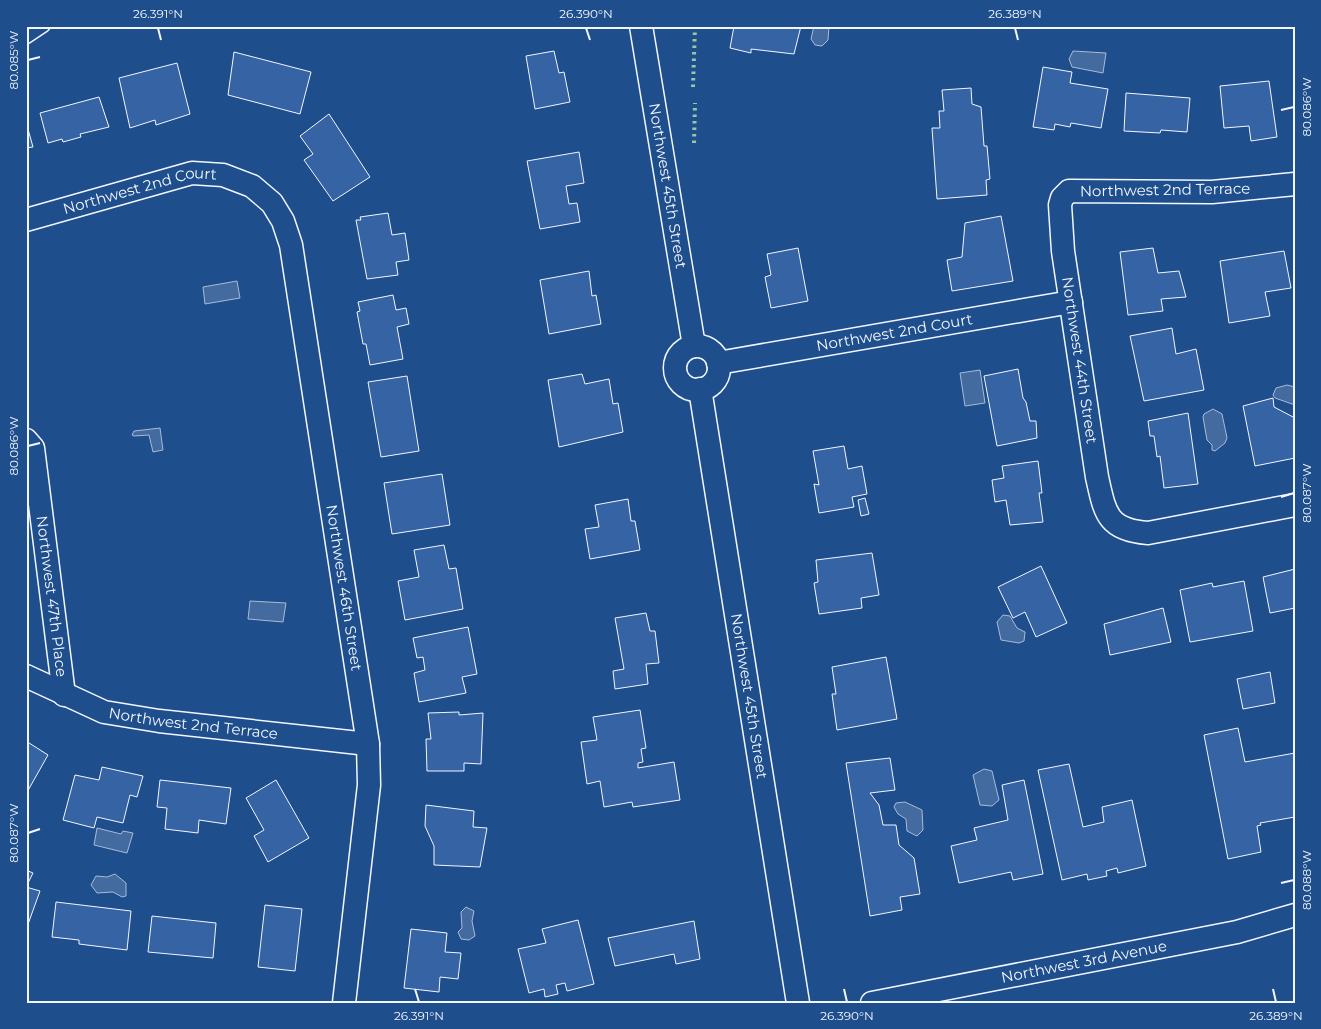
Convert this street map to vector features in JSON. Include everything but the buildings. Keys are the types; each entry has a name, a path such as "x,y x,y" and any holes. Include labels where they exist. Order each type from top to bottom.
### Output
{"street":[{"name":"Northwest 45th Street","path":"641,26 694,346"},
{"name":"Northwest 2nd Court","path":"26,220 192,174 223,175 252,186"},
{"name":"Northwest 2nd Terrace","path":"1065,194 1087,190 1212,192 1295,184"},
{"name":"Northwest 46th Street","path":"252,186 275,209 283,221 291,245 368,744 369,785 344,1003"},
{"name":"Northwest 44th Street","path":"1065,194 1060,205 1063,251 1097,477 1104,509 1114,524 1132,532 1148,533 1295,505"},
{"name":"Northwest 2nd Court","path":"718,363 1071,302"},
{"path":"694,346 707,348 718,363 716,380 700,389 690,389 683,385 675,372 677,359 681,352 694,346"},
{"name":"Northwest 45th Street","path":"700,389 798,1003"},
{"name":"Northwest 47th Place","path":"26,440 33,448 64,695"},
{"name":"Northwest 2nd Terrace","path":"26,676 104,712 159,721 368,744"},
{"name":"Northwest 3rd Avenue","path":"872,1003 1237,932 1295,915"}],"lane":[{"path":"26,38 44,26"}],"water":[{"path":"814,26 829,26 828,40 822,46 815,45 811,39"},
{"path":"1073,51 1106,53 1103,73 1072,67 1069,59"},
{"path":"237,281 240,298 205,304 203,287"},
{"path":"980,370 985,403 965,406 960,373"},
{"path":"1287,385 1295,387 1295,405 1275,398 1273,395 1276,388"},
{"path":"1213,409 1222,414 1227,438 1225,443 1215,451 1212,450 1212,445 1207,440 1203,417 1204,414"},
{"path":"160,428 163,450 153,452 149,435 132,435 134,431"},
{"path":"250,601 286,603 283,622 248,619"},
{"path":"1003,615 1010,616 1017,628 1025,632 1024,641 1019,643 1001,640 997,622"},
{"path":"984,769 992,771 999,800 992,806 980,805 973,775"},
{"path":"905,802 922,810 923,830 917,836 907,831 906,819 898,814 894,807 896,803"},
{"path":"97,828 121,834 123,831 133,833 127,853 94,845"},
{"path":"115,874 126,883 126,896 122,897 113,892 97,893 91,885 96,876 107,877"},
{"path":"466,907 474,911 472,921 475,936 469,940 461,939 458,932 462,928 461,912"}],"hedge":[{"path":"693,87 695,26"},
{"path":"694,143 695,103"}]}
